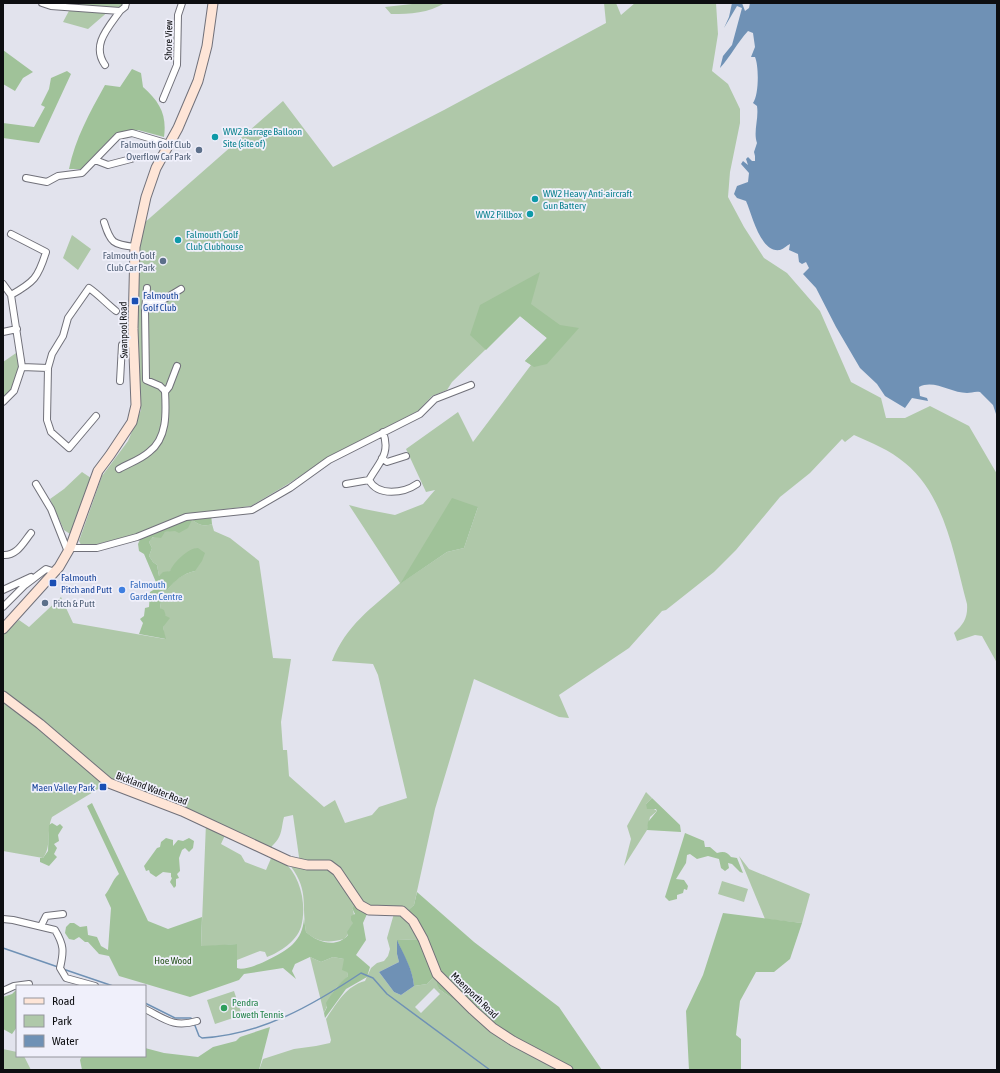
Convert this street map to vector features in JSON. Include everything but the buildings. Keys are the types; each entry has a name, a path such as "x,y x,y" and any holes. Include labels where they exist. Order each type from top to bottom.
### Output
{"street":[{"path":"42,3 51,6 120,11"},
{"path":"104,65 99,57 102,37 120,11 125,7 126,3"},
{"name":"Shore View","path":"163,99 177,65 178,15 182,3"},
{"name":"Swanpool Road","path":"3,629 55,572 69,550 98,471 110,456 132,422 136,404 134,344 135,247 146,197 156,168 169,144 198,81 207,46 213,3"},
{"path":"26,178 47,182 58,176 82,173 118,136 132,132 169,144"},
{"path":"95,160 108,165 131,159"},
{"path":"104,222 109,238 115,244 135,247"},
{"path":"11,234 46,252 38,274 32,283 11,295"},
{"path":"3,284 11,295 22,367 14,391 3,402"},
{"path":"96,416 69,448 51,432 47,420 48,368 52,354 64,336 68,318 89,288 102,297 105,302 116,310"},
{"path":"147,288 146,380 160,386 165,392"},
{"path":"146,302 163,300 181,289"},
{"path":"3,332 17,329"},
{"path":"120,381 122,345 134,344"},
{"path":"119,469 150,452 156,445 165,423 165,392 169,387 177,366"},
{"path":"22,367 48,368"},
{"path":"36,484 51,509 69,550 95,548 136,537 186,517 252,510 290,488 329,460 420,414 435,399 471,385"},
{"path":"346,484 369,480 382,458 387,443 383,432"},
{"path":"382,458 388,462 406,456"},
{"path":"369,480 372,486 398,492 409,489 417,484"},
{"path":"3,555 10,556 17,551 30,534"},
{"path":"3,590 35,576 46,569 55,572"},
{"path":"3,607 35,576"},
{"name":"Bickland Water Road","path":"3,697 40,724 109,783 182,811 289,861 307,865 329,865 337,871 360,905 369,910 395,910"},
{"name":"Maenporth Road","path":"395,910 402,911 413,921 423,939 437,974 473,1010 493,1028 513,1041 568,1070"},
{"path":"41,926 46,916 63,914"},
{"path":"3,919 54,930 62,942 63,954 60,968 66,978 91,985"},
{"path":"22,985 29,984"},
{"path":"3,991 16,986"},
{"path":"146,1010 167,1021 184,1025 197,1021"}],"green space":[{"path":"68,3 122,3 125,7 110,10 88,29 63,22 71,7"},
{"path":"421,3 445,3 426,11 405,14 391,14 385,7"},
{"path":"604,3 616,3 621,15 635,3 716,3 718,34 712,71 728,84 740,109 740,123 730,172 728,197 744,227 764,258 787,273 820,311 851,382 881,398 886,418 905,418 930,406 969,426 997,474 997,663 982,636 975,635 957,641 954,633 965,620 967,604 952,547 939,509 919,476 905,463 881,447 854,435 845,442 842,439 810,473 780,497 736,550 714,572 666,610 662,611 629,648 559,695 569,718 559,717 474,679 435,809 414,905 405,913 369,909 337,871 300,864 293,815 284,817 279,837 269,853 109,783 3,692 3,634 19,620 29,627 61,597 73,623 165,639 163,627 166,616 160,608 163,589 168,589 180,577 195,571 190,552 170,571 159,576 157,565 149,556 152,548 149,542 158,535 181,527 192,520 202,525 212,524 214,531 230,538 259,561 273,658 291,659 281,722 283,750 287,750 289,776 324,807 335,800 345,823 372,815 379,807 407,798 378,675 373,664 332,661 338,648 352,627 400,583 349,505 395,515 423,504 435,490 426,492 406,449 458,412 473,442 531,365 525,361 547,338 520,316 452,382 447,390 432,396 418,411 334,454 251,506 186,514 136,534 94,545 81,545 79,541 102,476 128,441 141,410 137,311 139,255 143,224 283,101 333,167 444,110 606,23","holes":["478,507 464,548 447,552 401,583"]},
{"path":"3,50 33,72 23,78 15,91 3,84"},
{"path":"132,69 141,73 143,87 154,98 161,109 165,129 164,137 138,130 115,134 81,169 69,169 79,136 105,85 120,87"},
{"path":"67,71 71,74 39,143 3,138 3,123 34,127 45,107 41,105 49,89 51,78"},
{"path":"72,235 91,249 78,270 63,258"},
{"path":"540,272 531,304 560,325 579,328 547,364 534,367 525,361 547,338 520,316 486,350 470,335 480,305"},
{"path":"19,351 19,378 3,402 3,362"},
{"path":"82,472 91,478 70,534 64,530 50,499 64,489"},
{"path":"452,498 478,507 464,548 447,552 400,584"},
{"path":"211,514 212,524 202,525 192,520 188,528 179,533 175,531 165,532 161,538 153,537 149,542 152,548 149,556 157,565 159,576 163,572 170,571 178,560 190,550 198,548 205,553 202,561 195,571 180,578 168,589 163,589 160,608 164,610 166,616 170,618 163,627 166,639 139,634 143,623 140,619 144,616 145,608 149,607 150,592 158,587 144,554 139,551 138,544 142,535 186,517"},
{"path":"3,700 108,783 52,817 46,853 43,858 3,851"},
{"path":"646,792 652,798 646,804 657,811 650,817 647,830 624,866 631,839 627,826"},
{"path":"652,798 680,825 681,832 647,830 648,822 657,811 656,809 647,809 646,804"},
{"name":"Hoe Wood","path":"92,803 148,921 168,929 202,917 201,946 237,944 237,968 242,969 266,961 289,948 299,936 304,919 306,932 316,939 333,943 344,939 348,935 347,932 353,923 351,916 355,914 352,908 356,904 367,914 363,923 366,940 356,955 370,967 367,977 346,989 325,1018 324,1013 327,1007 326,1003 341,982 348,976 347,972 342,970 344,959 333,957 321,962 310,957 295,964 292,971 296,979 283,968 244,974 239,980 190,997 119,976 109,956 99,954 88,942 85,942 79,937 74,940 69,939 65,933 66,927 70,923 74,923 80,927 87,926 88,935 97,937 101,946 108,950 111,908 105,895 119,874 87,806"},
{"path":"52,823 57,826 60,824 63,827 58,835 59,841 54,844 57,848 54,854 57,857 49,866 40,862 40,858 43,858 48,851 49,825"},
{"path":"206,823 226,833 221,844 241,855 245,862 266,870 272,856 283,861 289,867 301,891 303,900 303,918 299,932 287,946 267,957 265,952 260,951 237,960 237,944 201,947"},
{"path":"685,833 704,841 705,847 710,847 717,853 725,852 731,857 737,858 743,873 732,864 728,863 729,868 725,871 721,868 719,859 708,856 697,859 690,854 687,855 686,863 676,879 684,880 688,886 687,890 684,889 683,893 677,895 677,899 669,901 665,897"},
{"path":"166,838 173,840 173,846 178,840 183,841 189,838 194,841 193,848 189,852 185,848 182,850 179,858 180,871 177,874 179,878 176,879 176,886 174,888 170,882 172,878 171,873 163,872 156,877 150,873 149,870 146,871 144,866 157,848 160,847 161,842"},
{"path":"739,856 749,869 810,894 802,923 765,919"},
{"path":"287,861 328,866 358,904 352,908 354,916 353,924 344,939 324,941 310,936 306,932 302,888 294,871"},
{"path":"722,881 748,889 744,902 718,894"},
{"path":"417,892 474,942 559,1007 602,1070 568,1070 493,1028 439,989 437,984 437,974 427,984 414,986 410,968 397,940 422,939 405,913 414,905"},
{"path":"395,910 401,911 422,939 398,940 397,954 399,962 379,972 394,992 401,995 414,986 427,984 437,974 439,989 493,1028 568,1070 259,1070 263,1059 294,1049 330,1043 331,1040 326,1019 342,996 358,983 365,981 371,968 377,963 384,961 388,956 390,949 387,938","holes":["434,988 440,994 421,1013 415,1007"]},
{"path":"723,913 802,923 790,959 774,972 756,972 740,1001 736,1035 741,1039 741,1070 689,1070 686,1011 703,975"},
{"path":"310,957 321,962 333,957 344,959 348,976 334,990 324,1013"},
{"path":"16,990 16,1028 12,1034 3,1029 3,997 12,994"},
{"name":"Pendra Loweth Tennis","path":"234,991 242,1015 215,1024 207,1000"},
{"path":"270,1027 259,1070 82,1070 80,1060 82,1057 146,1057 146,1048 164,1053 198,1057 213,1047 236,1041 240,1037"},
{"path":"3,1049 16,1052 16,1057 24,1057 31,1070 3,1070"}],"water":[{"path":"732,3 742,3 745,11 749,8 750,3 997,3 997,417 993,405 980,392 967,393 937,385 925,385 919,387 920,396 927,398 928,401 912,398 905,408 885,396 877,384 860,368 836,327 816,288 803,274 809,268 806,262 802,264 799,262 798,254 789,250 790,244 780,250 773,249 762,239 746,201 737,198 734,194 737,186 748,182 749,173 741,164 743,161 748,165 746,159 748,157 752,161 755,161 754,152 757,143 757,106 753,103 756,94 758,73 755,57 751,57 755,47 753,33 748,31 720,68 723,56 732,45 742,8 737,6 724,28 729,17"},
{"path":"397,940 410,968 414,986 401,995 394,992 379,972 399,962 397,954"}],"waterway":[{"path":"3,948 58,967"},
{"path":"63,969 110,985"},
{"path":"194,1023 199,1036 202,1038 224,1036 266,1025 305,1007 361,973 373,978 387,994 490,1070"},
{"path":"146,1004 175,1018 191,1018 192,1020"}],"place":[{"name":"WW2 Barrage Balloon Site (site of)","path":"215,137"},
{"name":"Falmouth Golf Club Overflow Car Park","path":"199,150"},
{"name":"WW2 Heavy Anti-aircraft Gun Battery","path":"535,199"},
{"name":"WW2 Pillbox","path":"530,214"},
{"name":"Falmouth Golf Club Clubhouse","path":"178,240"},
{"name":"Falmouth Golf Club Car Park","path":"163,261"},
{"name":"Falmouth Golf Club","path":"135,301"},
{"name":"Falmouth Pitch and Putt","path":"53,583"},
{"name":"Falmouth Garden Centre","path":"122,590"},
{"name":"Pitch & Putt","path":"45,603"},
{"name":"Maen Valley Park","path":"103,787"},
{"name":"Pendra Loweth Tennis","path":"224,1008"}]}
